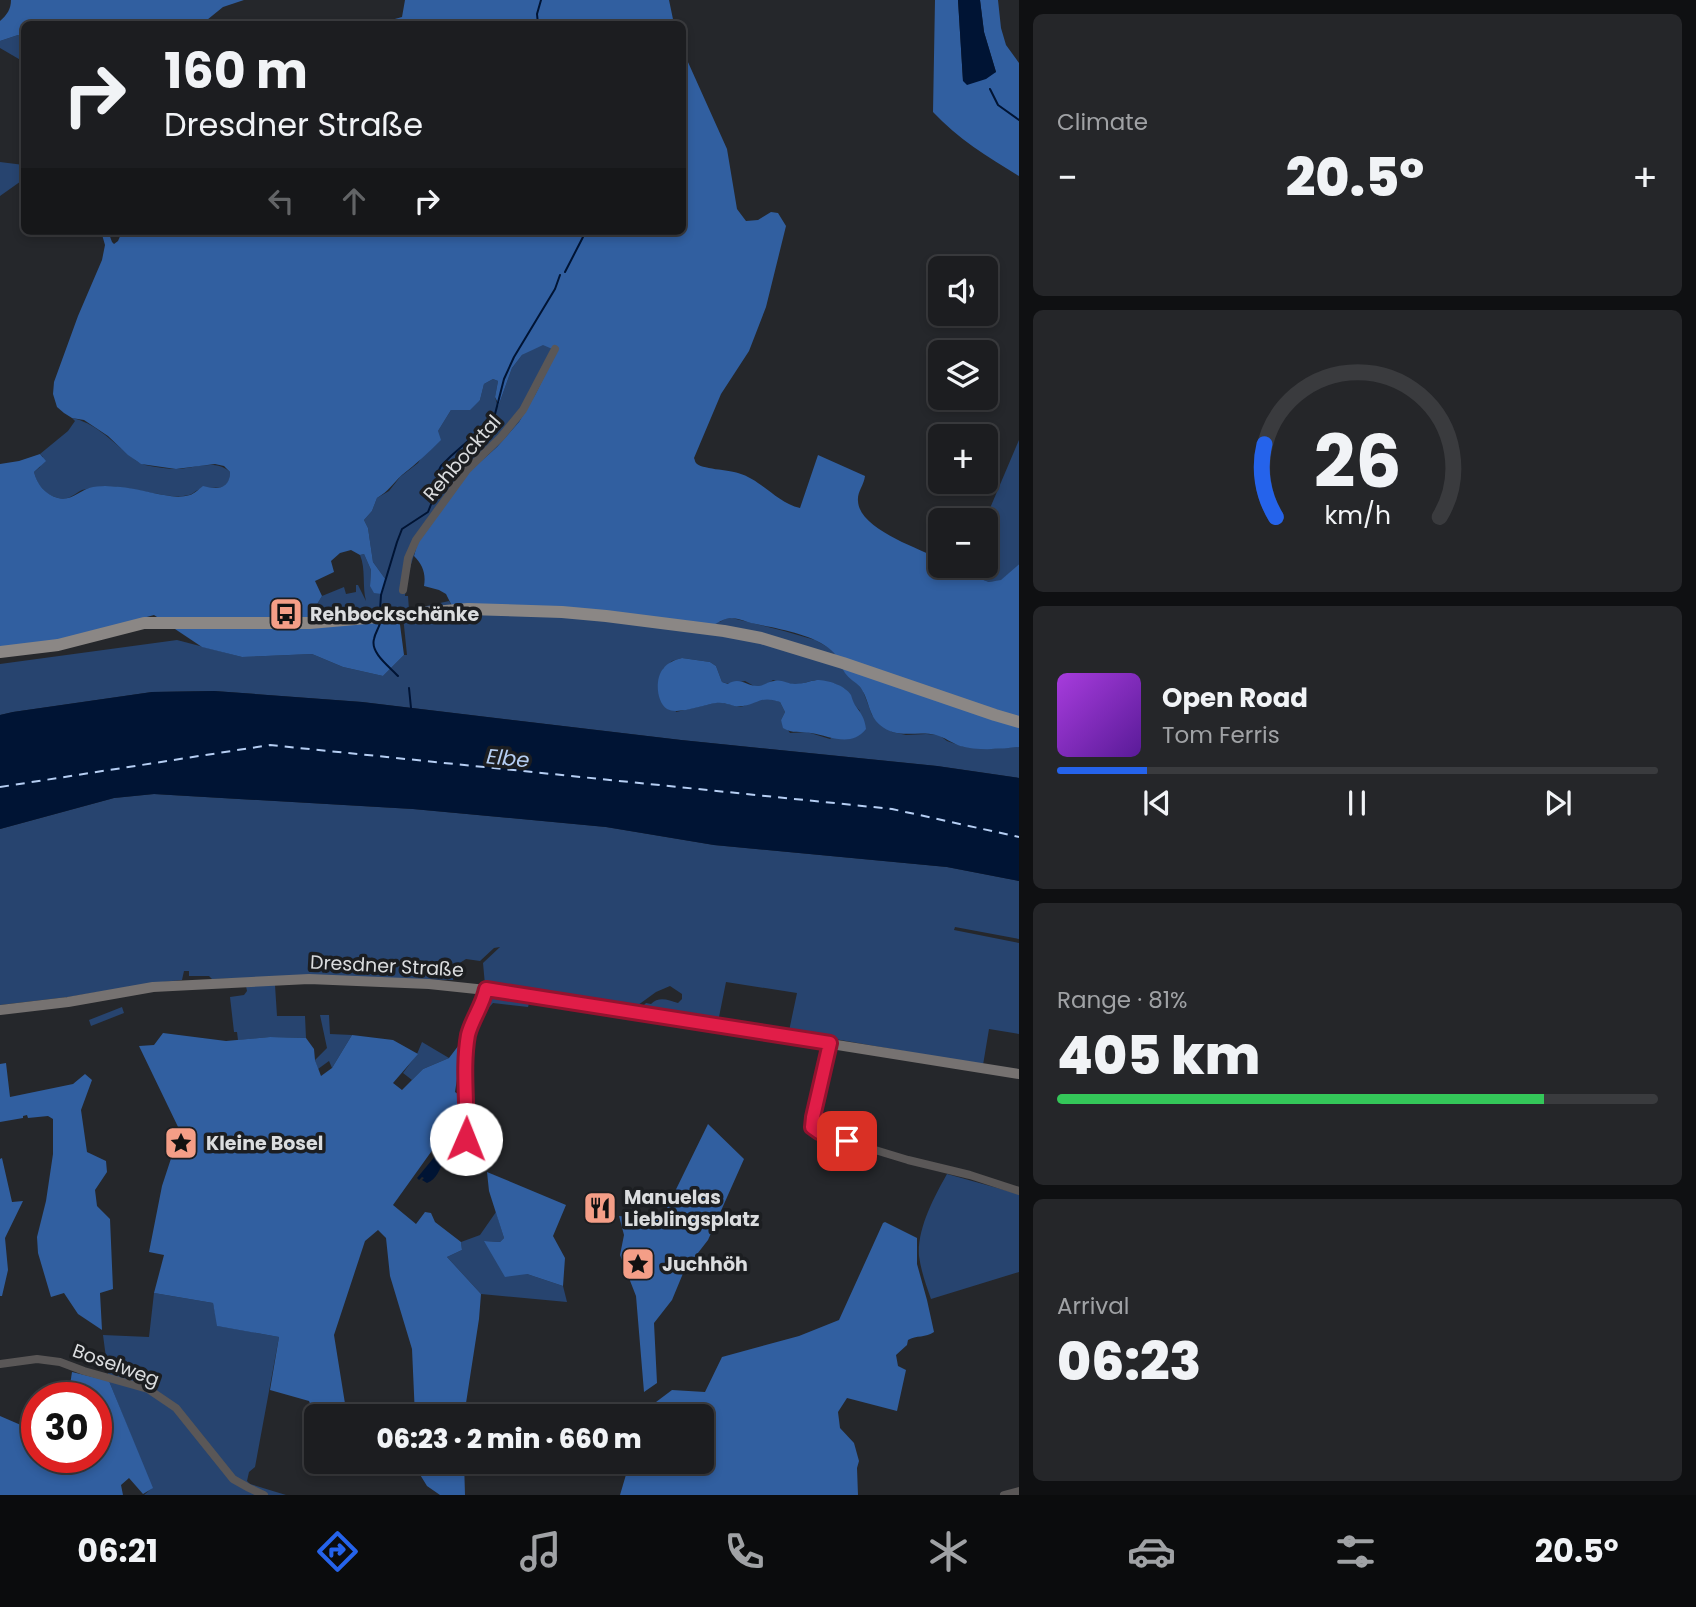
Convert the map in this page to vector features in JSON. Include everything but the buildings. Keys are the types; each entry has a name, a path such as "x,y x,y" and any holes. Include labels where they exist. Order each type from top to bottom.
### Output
{"main road":[{"path":"0,652 58,645 144,623 310,623 459,609 506,609 606,616 761,638 1019,722"},
{"name":"Dresdner Straße","path":"0,1010 68,1002 152,987 309,979 415,983 486,989 1019,1074"}],"street":[{"name":"Rehbocktal","path":"403,590 408,558 416,540 467,470 523,410 555,349"},
{"path":"466,1139 468,1035 486,989"},
{"path":"830,1043 813,1117 814,1129 908,1160 970,1175 1019,1191"},
{"name":"Boselweg","path":"0,1364 37,1359 60,1362 148,1389 176,1408 233,1479 264,1495"},
{"path":"1004,1495 1019,1490"}],"shaded area":[{"path":"11,0 244,0 223,7 206,21 21,21 21,35 0,41 0,21"},
{"path":"405,0 669,0 673,21 388,21 402,17"},
{"path":"935,0 958,0 963,81 996,72 984,32 980,0 998,0 1006,45 1019,63 1019,176 963,139 933,112"},
{"path":"21,35 21,60 0,48 0,41"},
{"path":"686,58 727,149 737,209 746,221 758,220 771,212 778,213 786,226 766,307 749,351 721,394 694,458 695,462 703,467 747,476 784,501 800,508 818,455 865,476 858,501 861,511 879,529 928,553 928,578 978,578 989,582 1001,580 1019,564 1019,747 974,749 936,735 887,730 876,721 863,691 848,677 834,653 823,644 793,632 733,618 711,626 452,606 446,594 424,586 423,570 414,556 417,545 469,472 497,447 519,422 557,351 543,345 522,355 512,368 498,407 495,397 498,381 493,379 484,384 480,400 470,410 451,410 438,431 441,440 377,498 372,511 364,520 368,528 373,562 386,580 382,594 374,593 370,586 371,570 364,554 360,555 351,550 340,553 331,561 334,572 315,581 322,596 310,616 320,619 399,617 404,655 383,676 343,667 312,654 242,657 202,647 154,615 67,639 0,648 0,464 40,454 46,461 34,472 37,481 53,497 63,499 100,486 185,496 193,494 203,486 222,487 228,482 230,472 224,466 215,464 176,469 141,464 108,436 84,420 72,418 57,407 53,394 54,382 102,260 105,245 102,235 109,235 114,244 121,235 686,235"},
{"path":"0,162 21,165 21,181 0,196"},
{"path":"543,344 557,350 519,422 483,459 417,545 405,596 408,596 409,610 449,601 452,606 720,622 728,617 784,631 815,640 831,649 863,691 872,715 892,732 906,735 939,735 964,747 1019,747 1019,778 937,766 681,740 362,702 214,691 152,692 0,715 0,664 177,640 242,657 312,654 343,667 383,676 407,655 403,616 320,619 310,616 322,596 344,587 346,594 356,592 358,585 366,601 360,555 364,554 371,570 370,586 386,580 373,562 368,528 364,520 372,511 377,498 389,491 400,477 418,463 451,410 480,400 484,384 493,379 498,381 495,397 498,407 512,368 522,355","holes":["682,658 710,662 716,666 722,682 729,684 745,681 754,686 763,686 773,680 792,684 815,680 836,684 845,689 860,711 830,739 807,732 790,733 781,720 785,712 780,702 771,699 760,699 741,707 719,702 676,712 663,669 672,661"]},
{"path":"72,418 95,428 142,464 174,469 219,466 230,472 227,484 203,488 184,496 104,486 82,490 65,499 53,497 42,489 34,472 40,467 43,457 40,454 68,431 75,421"},
{"path":"1019,440 1019,564 1001,581 989,582 978,578 998,578 998,508 990,508"},
{"path":"682,658 710,662 716,666 722,682 728,684 740,681 759,686 777,681 801,684 817,680 835,684 845,688 851,695 864,719 866,729 860,735 847,739 790,731 783,728 781,720 785,712 780,702 768,699 740,706 719,703 672,711 663,706 659,696 659,678 667,665"},
{"path":"154,794 413,809 606,827 714,845 947,867 1019,881 1019,939 955,927 954,930 1019,943 1019,1034 989,1029 983,1065 789,1031 797,993 726,982 718,1022 641,1010 646,1003 651,1004 660,999 678,1003 682,994 670,986 656,992 634,1008 485,985 483,963 500,947 494,948 480,961 466,959 458,964 453,980 309,976 212,979 209,976 189,976 189,971 184,971 182,980 0,1005 0,829 114,798"},
{"path":"275,985 277,1016 305,1016 306,1038 238,1040 237,1032 234,1032 230,997 244,995 246,986"},
{"path":"493,995 530,1000 528,1007 493,1003 474,1024 485,1003"},
{"path":"122,1007 124,1013 91,1026 89,1020"},
{"path":"320,1015 329,1015 330,1034 352,1035 332,1068 329,1061 318,1069 315,1060 327,1048"},
{"path":"163,1033 226,1041 270,1037 306,1038 314,1049 321,1076 332,1068 352,1035 393,1040 418,1054 393,1083 402,1090 423,1069 449,1058 465,1037 464,1079 457,1079 455,1092 462,1097 441,1138 393,1205 416,1224 425,1212 431,1213 435,1222 461,1242 462,1250 447,1257 481,1294 466,1404 414,1404 412,1349 390,1276 386,1238 378,1230 365,1241 334,1335 345,1404 310,1404 309,1401 270,1390 279,1337 217,1326 213,1303 154,1293 164,1255 149,1252 162,1186 180,1131 139,1046 154,1045"},
{"path":"422,1042 449,1058 423,1069 412,1080 403,1073"},
{"path":"6,1063 10,1097 73,1084 85,1074 92,1080 81,1110 87,1152 106,1161 107,1172 95,1190 97,1206 110,1219 113,1289 100,1293 102,1330 78,1314 64,1293 51,1297 38,1253 37,1237 53,1154 53,1119 48,1116 28,1118 27,1115 0,1122 0,1064"},
{"path":"708,1124 744,1159 708,1240 684,1271 672,1300 654,1323 657,1383 644,1392 636,1296 620,1255 624,1235 619,1216 661,1220"},
{"path":"2,1158 12,1202 23,1201 5,1238 8,1270 0,1296 0,1159"},
{"path":"487,1172 566,1205 553,1236 565,1258 563,1286 527,1274 505,1277 484,1241 500,1242 504,1238 489,1191"},
{"path":"947,1174 1019,1194 1019,1272 931,1299 921,1267 919,1246 927,1214"},
{"path":"496,1212 504,1238 500,1242 485,1241 527,1274 563,1286 567,1302 481,1294 447,1257 462,1250 461,1242 480,1235"},
{"path":"883,1223 917,1238 917,1264 934,1332 908,1340 907,1345 896,1355 898,1366 906,1370 897,1411 847,1398 838,1412 840,1428 854,1443 859,1461 858,1495 620,1495 626,1474 714,1474 714,1404 656,1402 672,1390 705,1392 722,1357 799,1336 839,1320"},
{"path":"154,1293 213,1303 218,1326 279,1337 255,1467 249,1472 247,1481 286,1495 144,1495 152,1488 112,1388 112,1382 109,1381 103,1335 149,1337"},
{"path":"72,1372 109,1382 70,1382"},
{"path":"112,1388 153,1488 143,1494 129,1478 121,1485 123,1495 0,1495 0,1416 21,1425 21,1473 112,1473"},
{"path":"420,1474 464,1474 465,1495 440,1495 427,1486"}],"water":[{"path":"958,0 980,0 984,32 996,72 986,79 967,85 963,81"},
{"name":"Elbe","path":"214,691 362,702 681,740 937,766 1019,778 1019,881 947,867 714,845 606,827 413,809 154,794 114,798 0,829 0,715 152,692"},
{"path":"436,1155 439,1155 439,1159 444,1159 436,1176 427,1183 422,1177 419,1180 417,1178"}],"waterway":[{"path":"538,21 541,0"},
{"path":"990,89 998,105 1019,120"},
{"path":"565,272 584,235"},
{"path":"380,610 381,595 402,529 428,512 441,466 494,418 504,379 514,357 555,289 560,275"},
{"path":"380,623 374,639 375,649 398,676"},
{"path":"409,688 411,708"}],"ferry route":[{"path":"0,787 270,745 892,809 1019,837"}],"place":[{"name":"Rehbockschänke","path":"286,614"},
{"name":"Kleine Bosel","path":"181,1143"},
{"name":"Manuelas Lieblingsplatz","path":"600,1208"},
{"name":"Juchhöh","path":"638,1264"}],"route":[{"path":"466,1139 468,1035 486,989 830,1043 812,1127 847,1141"}]}
